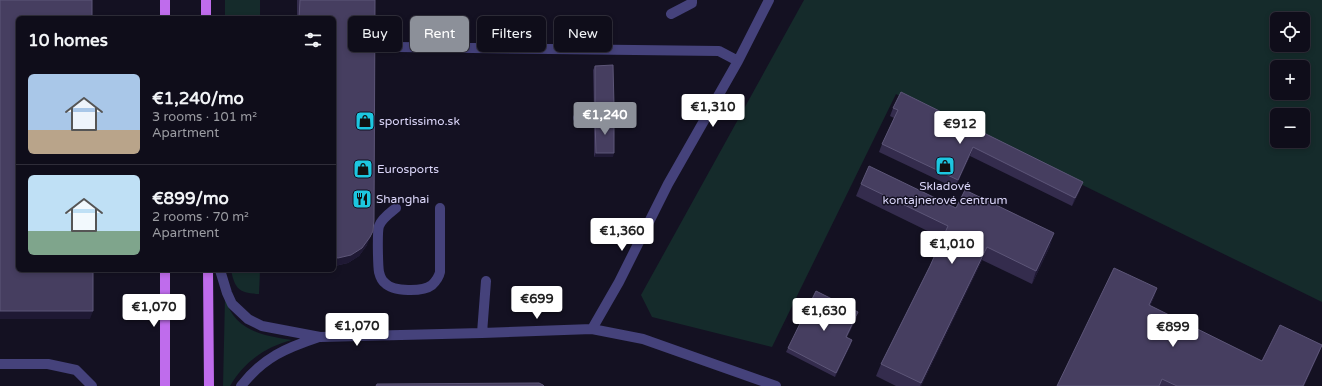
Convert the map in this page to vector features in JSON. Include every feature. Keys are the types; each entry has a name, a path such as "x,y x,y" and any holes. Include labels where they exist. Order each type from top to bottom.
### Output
{"main road":[{"path":"165,0 165,16"},
{"path":"206,0 206,16"},
{"path":"164,386 165,272"},
{"path":"208,272 209,386"}],"street":[{"path":"671,14 692,4 692,0"},
{"path":"592,329 619,282 668,184 738,61 769,0"},
{"path":"402,47 719,51 738,61"},
{"path":"578,118 625,117"},
{"path":"396,208 382,220 379,227 379,273 386,285 391,288 408,290 431,286 439,276 440,208"},
{"path":"221,272 230,299 237,310 248,319 262,326 320,337 482,334 592,329 643,339 776,386"},
{"path":"482,334 486,282"},
{"path":"241,386 256,370 273,356 290,347 320,337"},
{"path":"0,364 48,364 76,370 92,386"}],"green space":[{"path":"225,0 260,0 260,16 225,16"},
{"path":"804,0 1322,0 1322,302 896,94 772,347 652,317 641,295"},
{"path":"232,272 260,272 259,294 247,293 239,289 234,282"},
{"path":"225,298 229,309 235,318 251,330 270,336 292,340 264,351 242,370 230,386 223,386"}],"building":[{"path":"0,0 92,0 92,16 16,16 16,272 93,272 93,311 0,311"},
{"path":"300,0 375,0 375,16 348,16 348,52 375,52 373,231 362,248 351,255 338,258 336,258 336,16 299,16"},
{"path":"613,65 614,106 595,107 595,66"},
{"path":"901,92 1083,182 1075,198 973,147 958,180 882,144 898,110 893,108"},
{"path":"614,119 614,153 596,153 595,120"},
{"path":"869,166 956,208 965,190 1054,233 1036,271 987,247 921,383 881,364 930,266 948,226 861,184"},
{"path":"1114,268 1157,288 1149,305 1262,361 1280,325 1322,345 1303,386 1177,386 1162,379 1159,386 1057,386"},
{"path":"816,291 858,312 846,337 852,340 836,373 788,348"},
{"path":"539,383 544,386 376,386 377,384"}],"place":[{"name":"sportissimo.sk","path":"365,121"},
{"name":"Skladové kontajnerové centrum","path":"945,166"},
{"name":"Eurosports","path":"363,169"},
{"name":"Shanghai","path":"362,199"}]}
